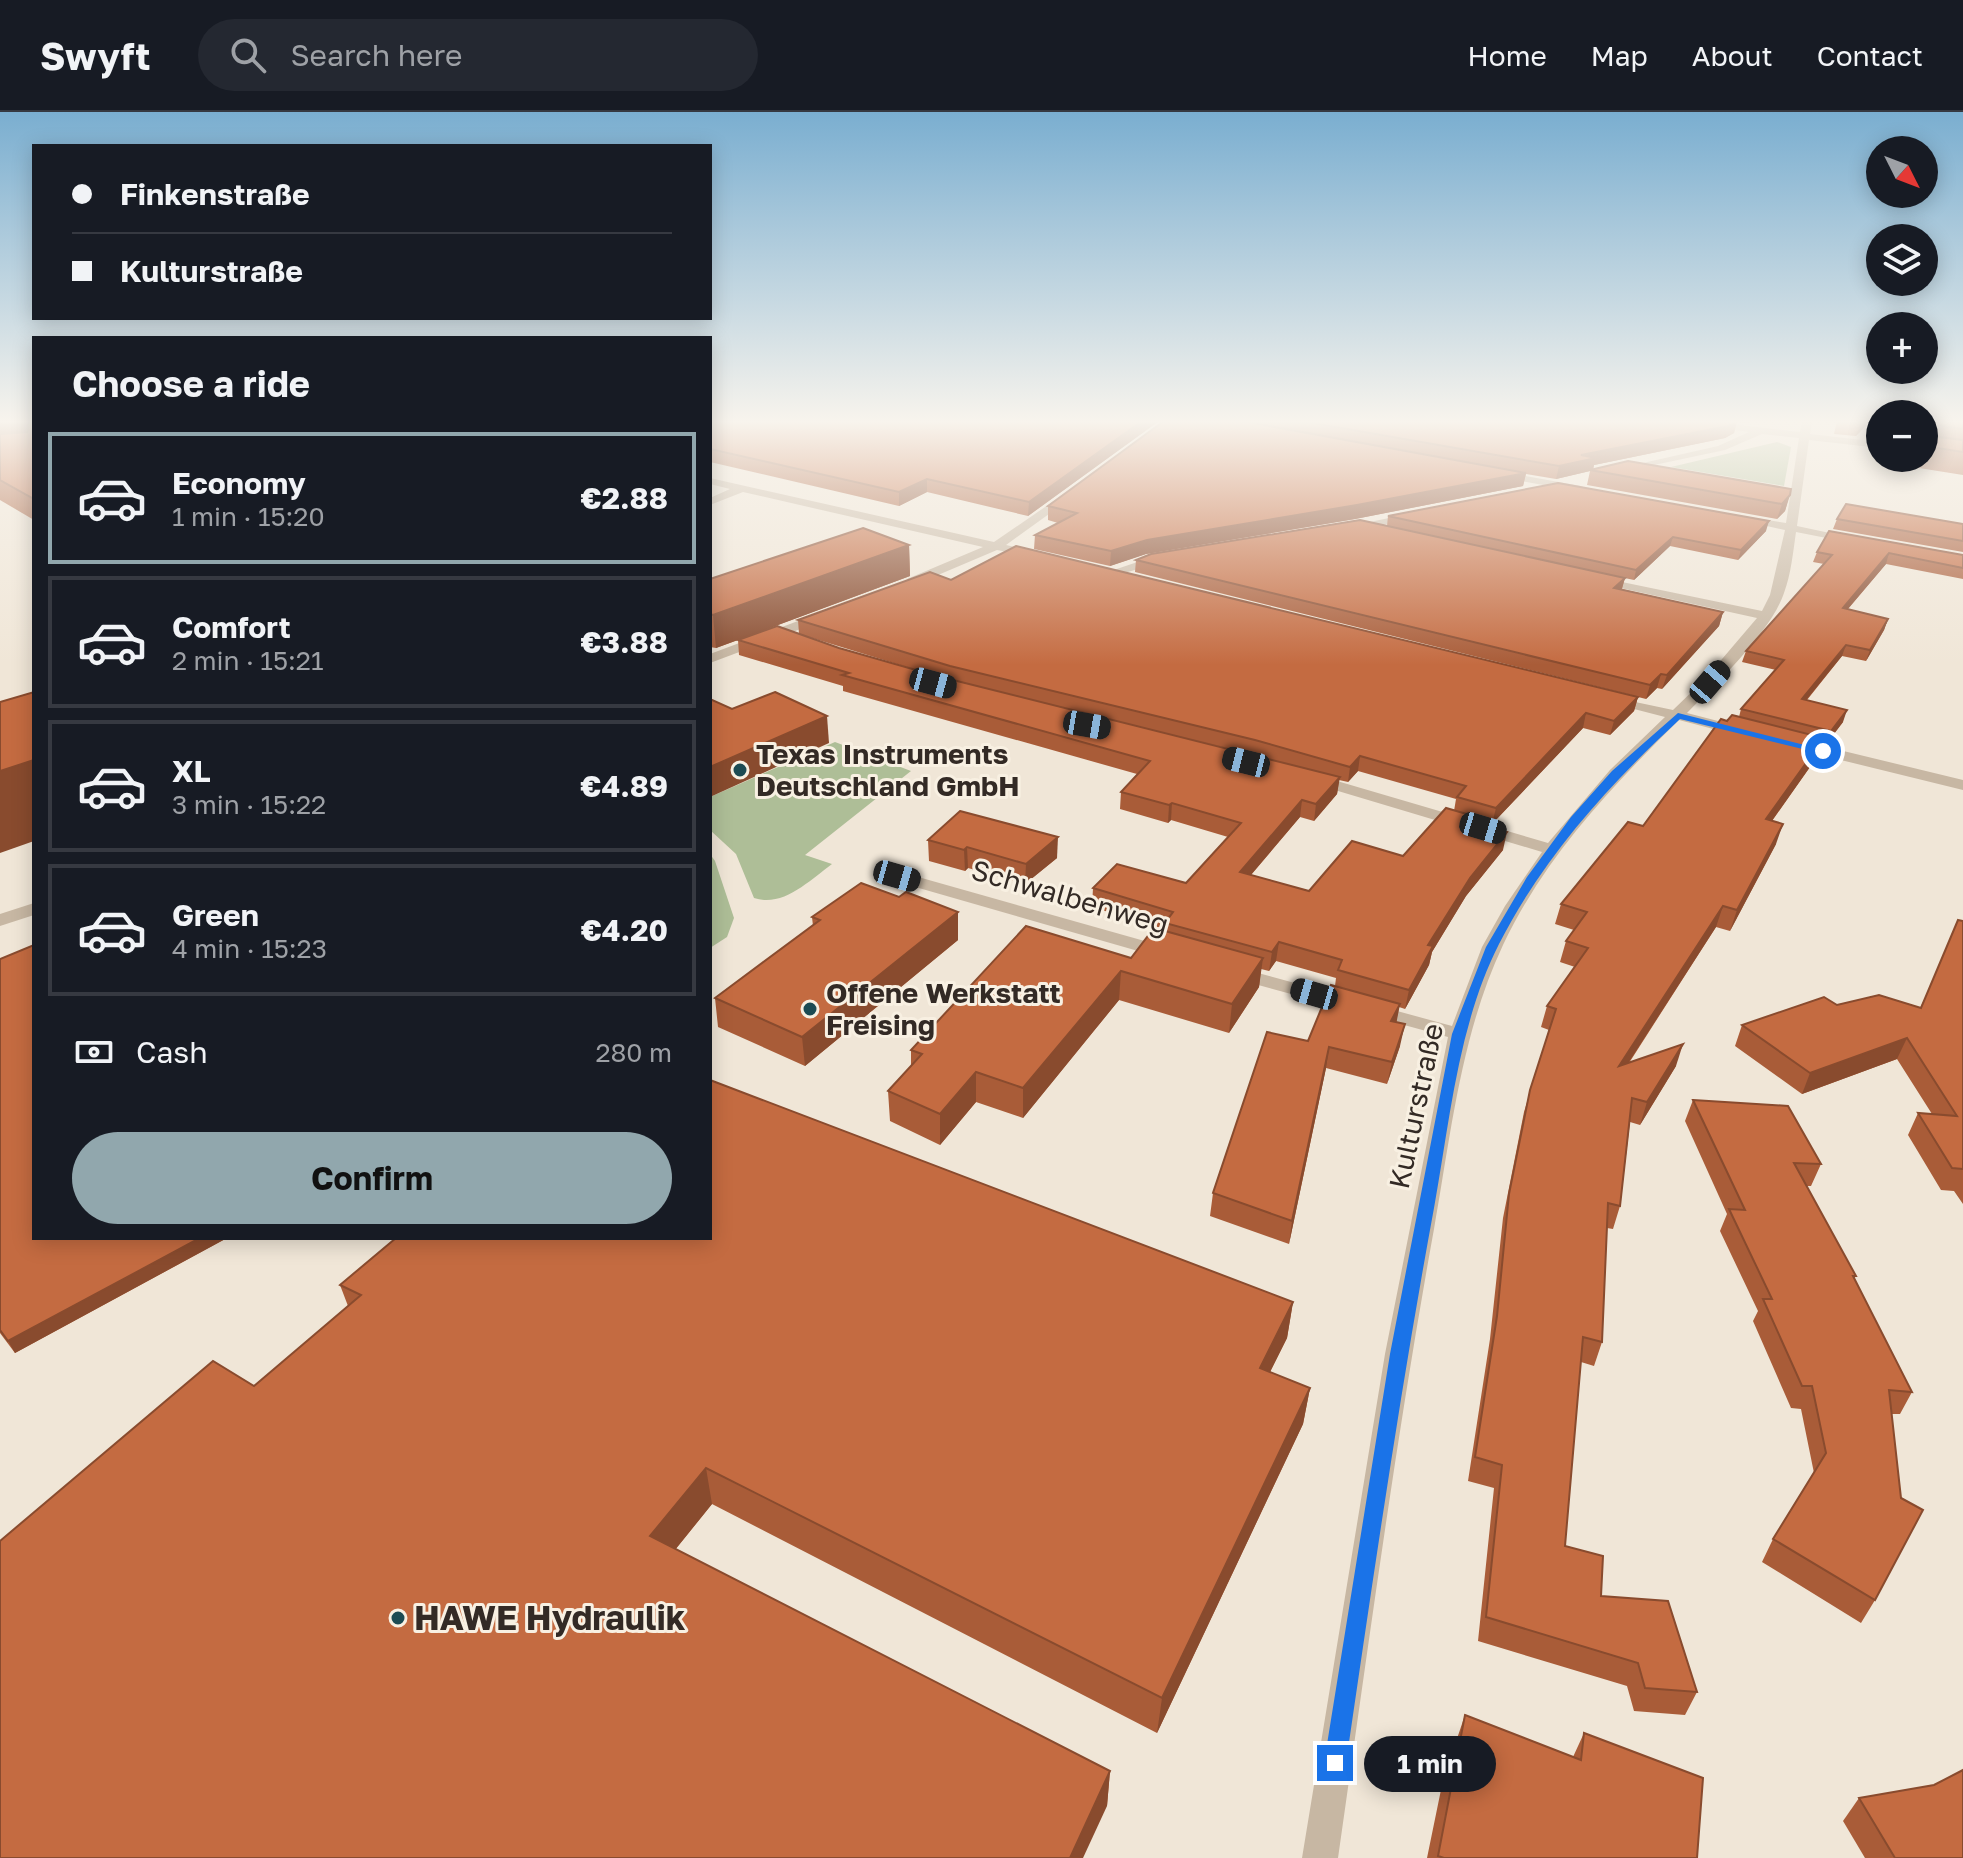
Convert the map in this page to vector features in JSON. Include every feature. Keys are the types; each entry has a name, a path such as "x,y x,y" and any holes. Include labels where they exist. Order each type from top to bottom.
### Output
{"street":[{"path":"805,502 1044,557"},
{"path":"902,585 926,578 996,546 1059,502"},
{"name":"Kulturstraße","path":"1320,1858 1398,1354 1459,1034 1492,947 1514,906 1552,850 1616,773 1678,716 1766,616 1777,595 1795,502"},
{"path":"1326,531 1429,513"},
{"path":"1730,517 1867,542"},
{"path":"1356,526 1385,533"},
{"path":"1141,581 1105,572 1177,556"},
{"path":"1583,576 1766,616"},
{"path":"712,658 830,613"},
{"path":"777,633 801,644"},
{"path":"1598,695 1755,735"},
{"path":"1785,742 1963,785"},
{"path":"1297,774 1380,796 1552,850"},
{"name":"Schwalbenweg","path":"897,876 1192,960"},
{"path":"0,920 32,910"},
{"path":"1222,969 1459,1034"}],"green space":[{"path":"835,742 911,771 805,855 832,864 796,891 775,899 754,898 736,854 712,832 712,796"},
{"path":"712,857 734,918 727,937 712,947"}],"building":[{"path":"1053,502 1370,502 1147,540 1111,551 1035,535 1077,513 1048,506"},
{"path":"1458,502 1666,502 1769,521 1741,550 1673,537 1636,570 1388,516"},
{"path":"1846,504 1963,524 1963,541 1837,519"},
{"path":"1360,520 1625,578 1614,588 1723,612 1667,675 1661,674 1650,685 1136,560 1151,554"},
{"path":"863,528 909,545 713,615 712,578"},
{"path":"1829,531 1963,555 1963,568 1889,553 1843,608 1888,619 1870,650 1846,645 1802,699 1847,710 1831,731 1741,709 1784,660 1746,651 1832,555 1817,552"},
{"path":"1016,546 1638,697 1614,721 1586,713 1496,808 1457,797 1466,786 1360,756 1350,767 1255,740 950,666 798,620 930,572 951,580"},
{"path":"777,626 839,648 937,676 1340,777 1316,804 1302,800 1240,872 1309,891 1352,841 1403,856 1446,808 1484,819 1480,824 1507,832 1470,878 1428,945 1433,946 1409,990 1338,970 1342,960 1279,942 1272,952 1165,923 1173,912 1093,888 1117,864 1186,883 1241,823 1121,792 1150,761 842,675 849,673 738,640"},
{"path":"775,692 827,716 712,766 712,700 732,709"},
{"path":"32,693 32,761 0,771 0,702"},
{"path":"1732,715 1824,738 1766,819 1783,824 1737,910 1723,906 1619,1066 1683,1044 1647,1102 1632,1098 1620,1206 1608,1203 1602,1342 1583,1337 1565,1546 1603,1556 1601,1596 1668,1601 1697,1692 1645,1688 1638,1663 1486,1617 1502,1465 1475,1457 1497,1316 1509,1194 1530,1090 1556,1009 1547,1006 1588,948 1566,941 1587,912 1561,904 1628,822 1643,826 1721,719 1727,721"},
{"path":"960,811 1058,837 1026,864 967,847 964,850 928,840"},
{"path":"861,883 899,897 906,892 958,912 802,1037 715,998 820,920 812,917"},
{"path":"1958,920 1963,921 1963,1169 1952,1168 1918,1113 1957,1116 1907,1038 1810,1073 1742,1025 1824,997 1837,1005 1879,995 1921,1008"},
{"path":"1026,926 1131,958 1154,928 1263,958 1232,1004 1121,971 1023,1088 976,1072 940,1114 888,1091 922,1054 911,1050"},
{"path":"32,946 32,1240 196,1240 8,1341 0,1330 0,959"},
{"path":"1331,985 1400,1004 1391,1021 1405,1024 1392,1062 1329,1047 1292,1221 1213,1193 1267,1032 1308,1041"},
{"path":"712,1081 1293,1302 1260,1368 1310,1388 1162,1698 706,1468 650,1536 1110,1771 1070,1858 0,1858 0,1541 213,1361 254,1386 361,1295 340,1285 394,1240 712,1240"},
{"path":"1693,1100 1788,1106 1821,1164 1794,1163 1856,1276 1853,1276 1912,1392 1889,1390 1901,1498 1923,1510 1875,1600 1773,1539 1826,1453 1812,1386 1802,1386 1763,1299 1772,1299 1729,1209 1745,1210"},
{"path":"1465,1715 1581,1760 1584,1733 1703,1778 1697,1858 1438,1856"},
{"path":"1963,1770 1963,1858 1895,1858 1859,1798 1934,1785"}],"place":[{"name":"Texas Instruments Deutschland GmbH","path":"740,770"},
{"name":"Offene Werkstatt Freising","path":"810,1009"},
{"name":"HAWE Hydraulik","path":"398,1618"}],"route":[{"path":"1335,1763 1398,1354 1459,1034 1492,947 1531,879 1575,820 1616,773 1678,716 1823,751"}]}
